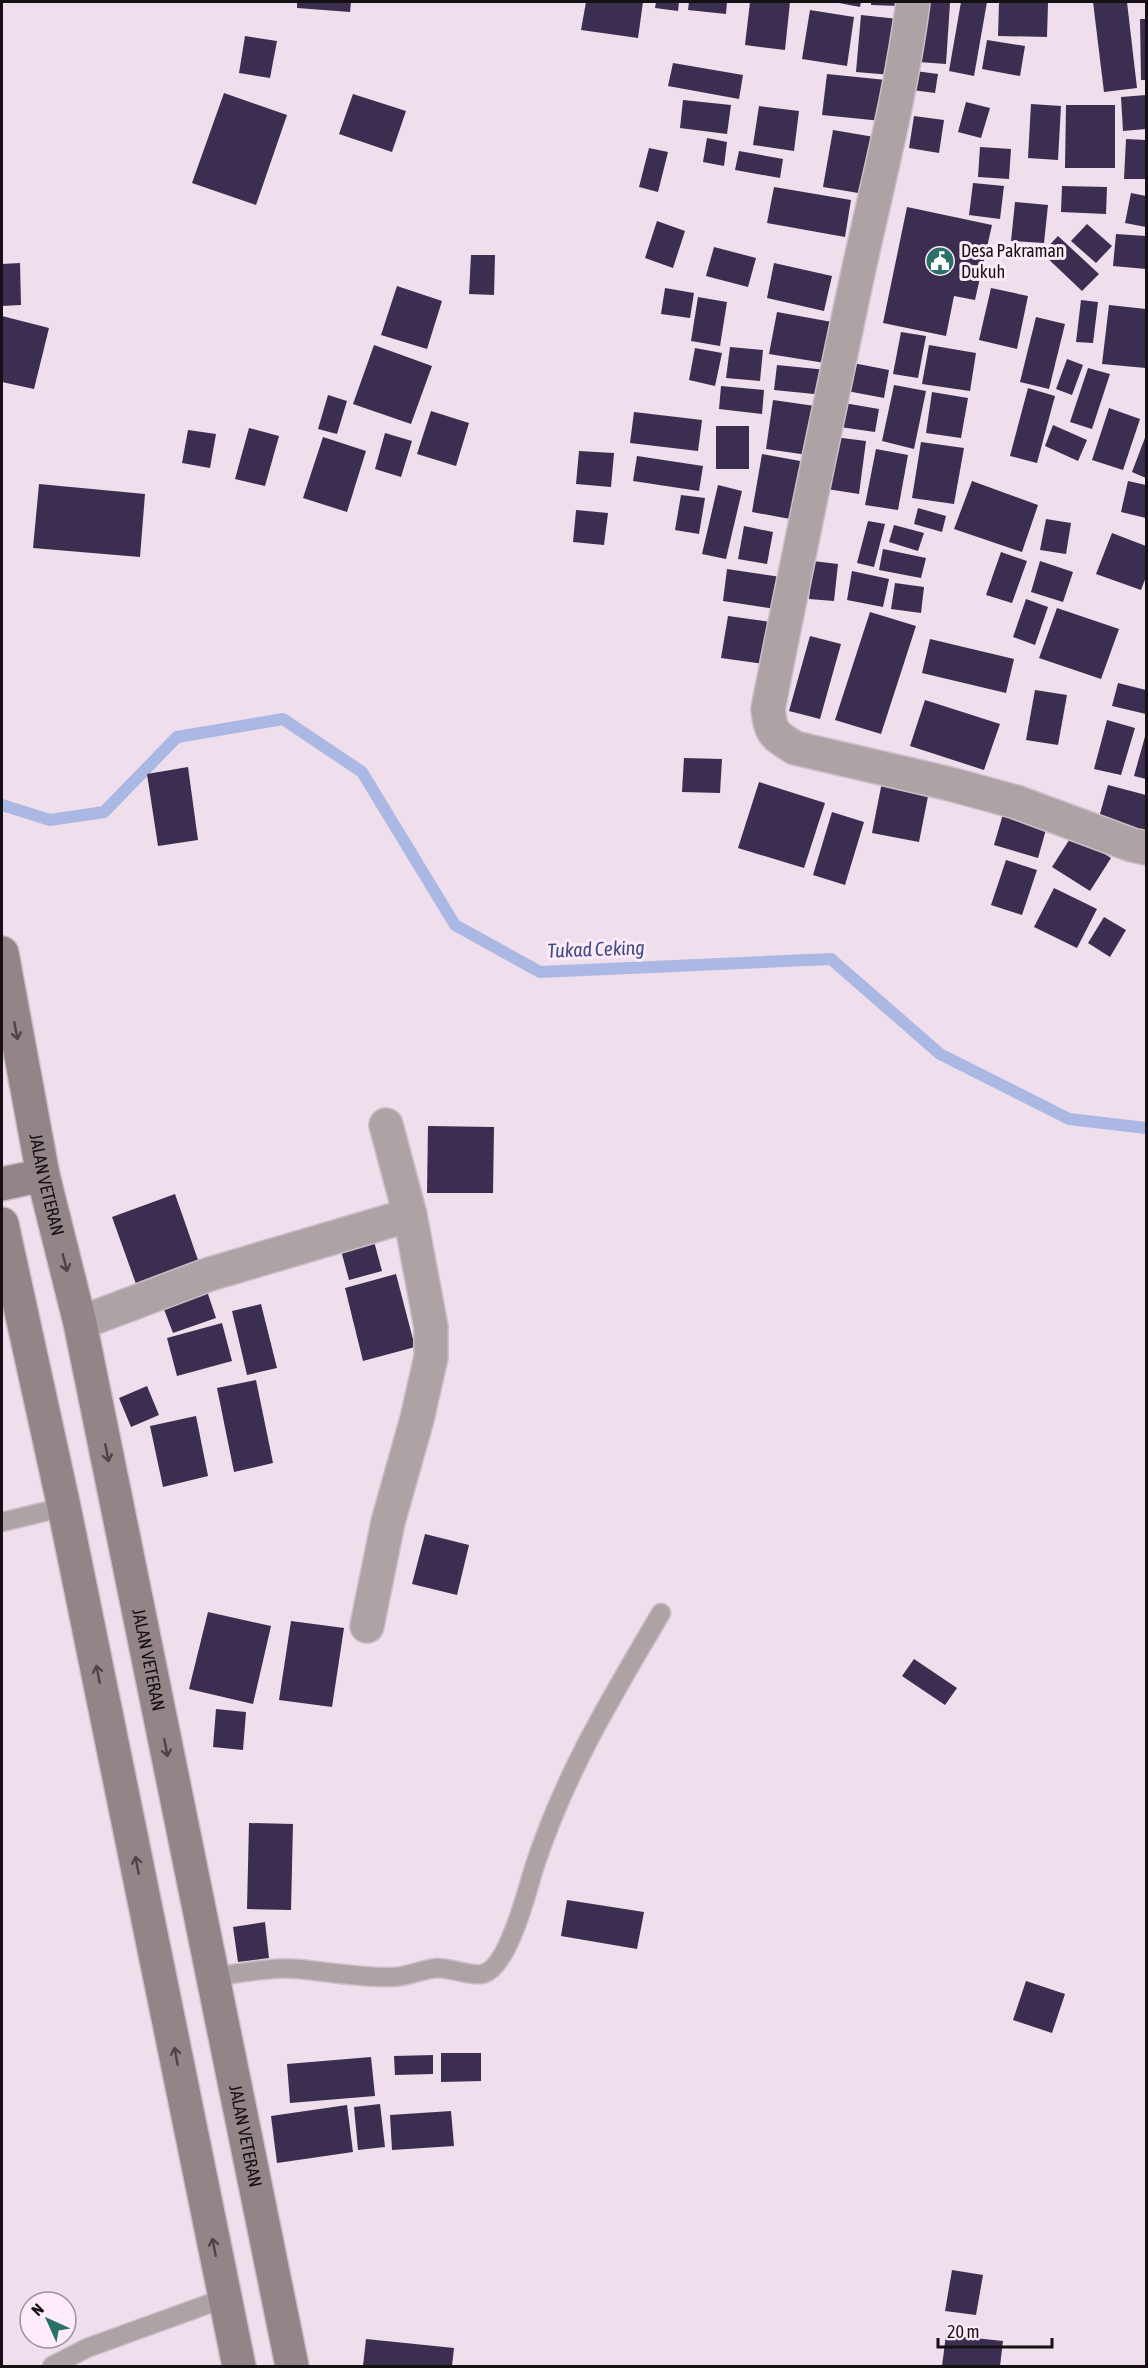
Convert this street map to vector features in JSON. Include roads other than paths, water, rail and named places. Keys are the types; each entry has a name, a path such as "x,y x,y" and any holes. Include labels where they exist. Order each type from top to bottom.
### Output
{"main road":[{"name":"JALAN VETERAN","path":"2,953 43,1175 81,1323 292,2367"},
{"path":"2,1184 43,1175"},
{"path":"2,1224 64,1508 239,2367"}],"street":[{"path":"913,2 882,173 856,280 795,570 768,709 771,729 779,738 795,748 950,784 1016,802 1132,845 1146,848"},
{"path":"367,1626 388,1522 417,1419 431,1357 431,1327 410,1215 386,1125"},
{"path":"81,1323 210,1274 410,1215"}],"lane":[{"path":"2,1522 64,1508"},
{"path":"213,1977 258,1970 297,1969 342,1976 397,1977 433,1968 444,1968 481,1975 494,1968 503,1955 518,1919 547,1828 574,1764 598,1718 661,1613"},
{"path":"52,2367 87,2348 225,2298"}],"waterway":[{"name":"Tukad Ceking","path":"2,805 50,820 104,812 177,737 283,719 362,772 455,925 540,972 831,959 940,1054 1069,1119 1146,1128"}],"place":[{"name":"Desa Pakraman Dukuh","path":"940,261"}]}
